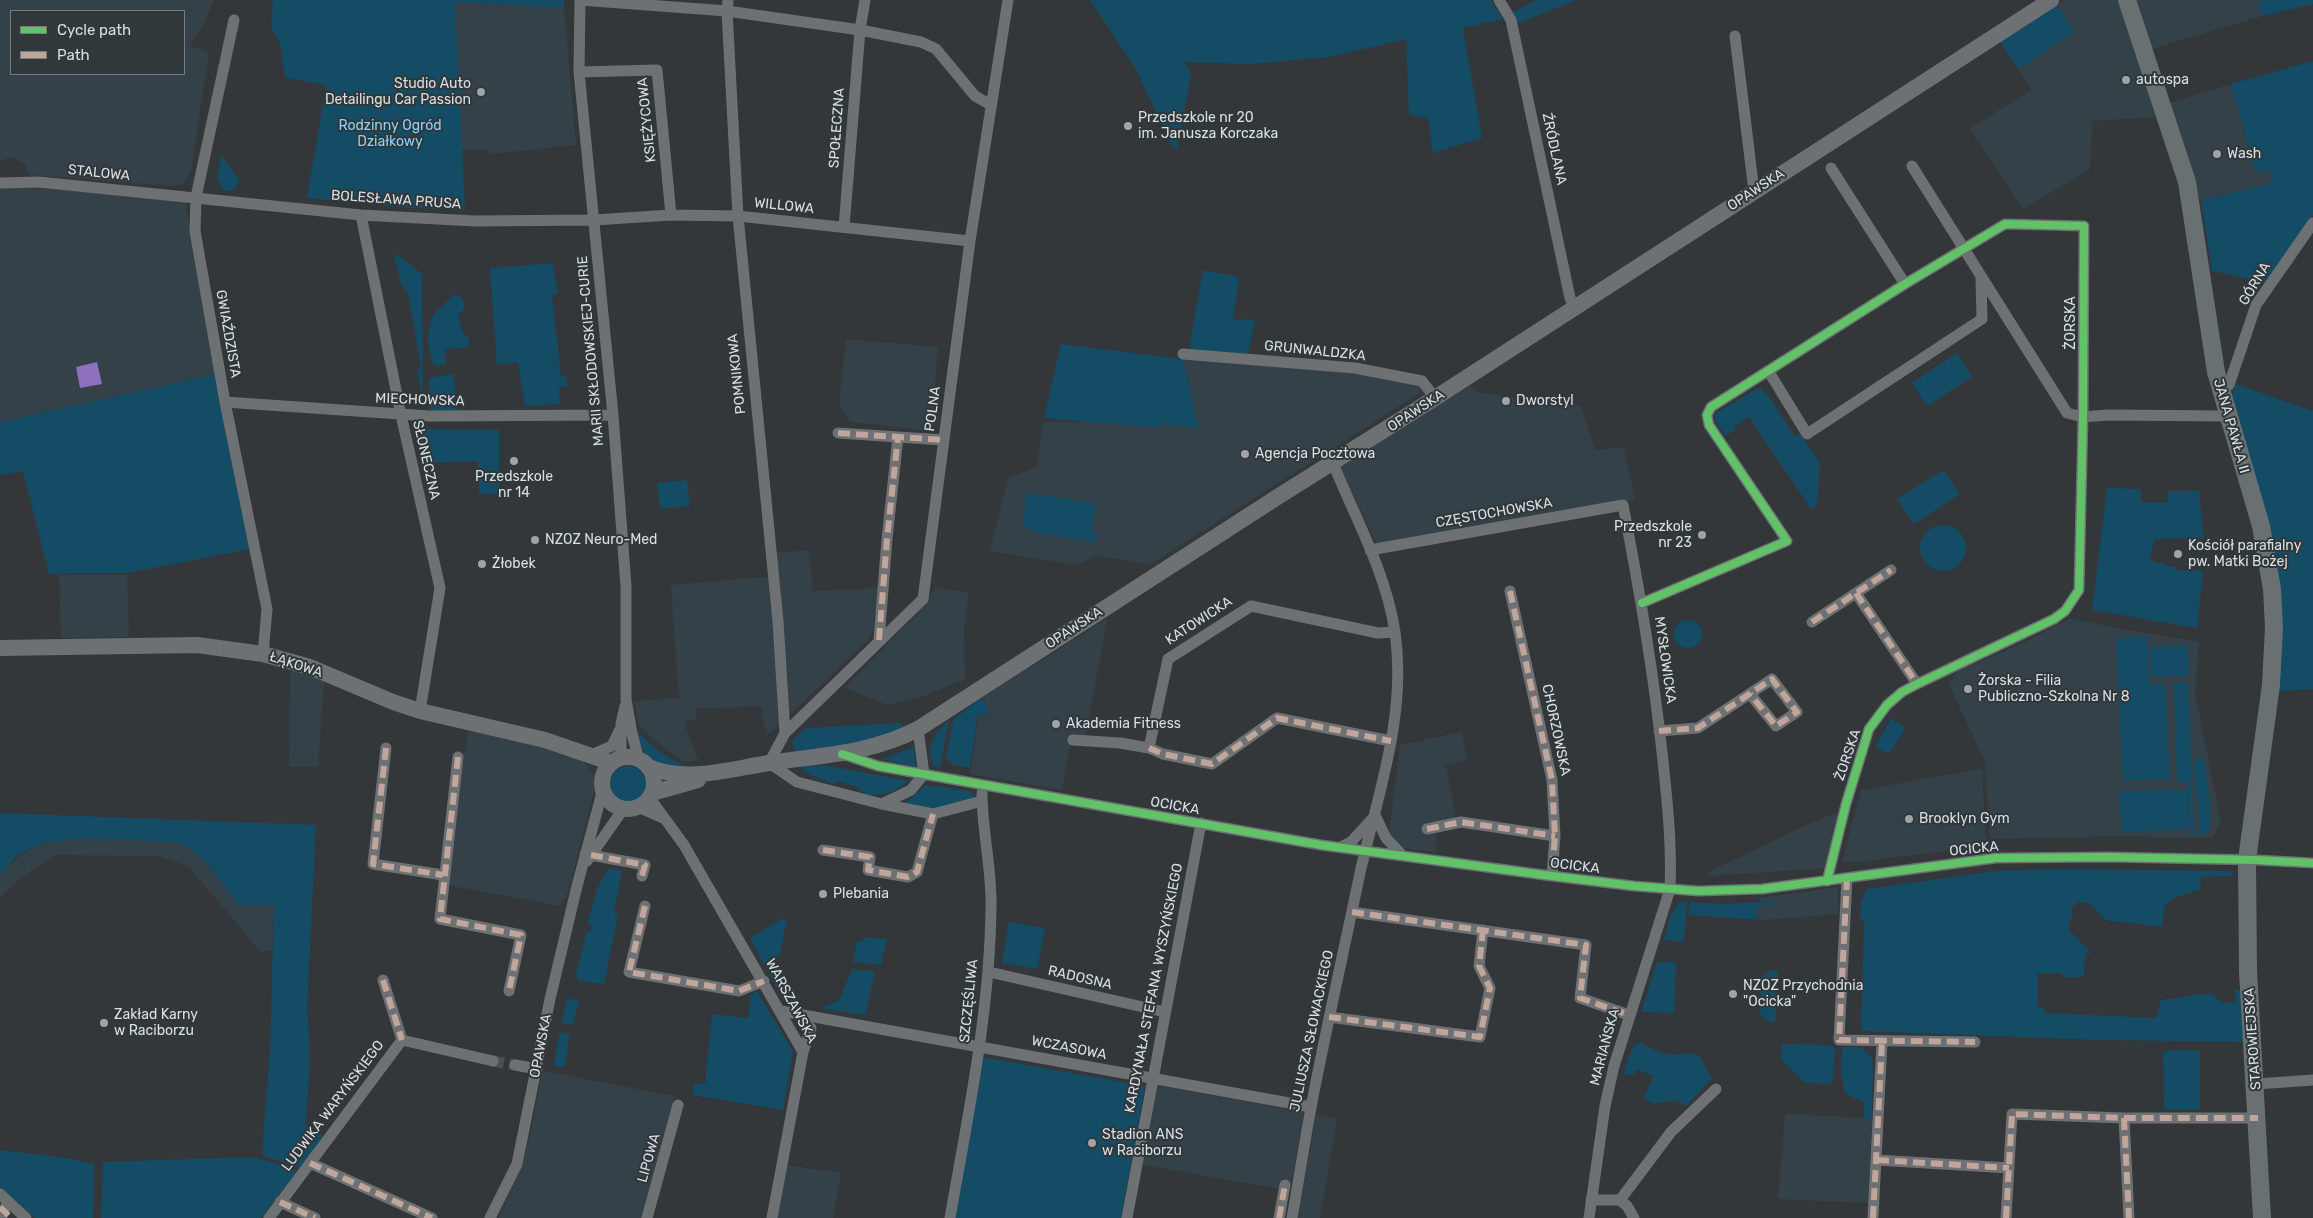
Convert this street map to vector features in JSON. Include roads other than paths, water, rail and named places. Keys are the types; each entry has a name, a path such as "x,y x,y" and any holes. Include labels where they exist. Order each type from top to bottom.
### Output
{"main road":[{"name":"OPAWSKA","path":"644,764 671,775 729,770 842,754 882,746 918,730 2050,0"},
{"name":"JANA PAWŁA II","path":"2127,0 2187,182 2220,388 2265,543 2273,609 2271,685 2247,860"},
{"name":"ŁĄKOWA","path":"0,648 197,645 263,654 310,667 393,702 420,711 545,740 586,753"},
{"path":"586,753 609,772 611,802 646,799 654,779 644,764 627,757 609,772"},
{"name":"OPAWSKA","path":"646,799 729,770"},
{"name":"STAROWIEJSKA","path":"2247,860 2248,971 2258,1118 2262,1218"}],"street":[{"path":"580,0 728,5 929,45 943,56 975,96 991,105"},
{"name":"MARII SKŁODOWSKIEJ-CURIE","path":"580,0 579,72 613,415 626,586 626,699 632,734 644,764"},
{"name":"SPOŁECZNA","path":"844,228 860,30 865,0"},
{"name":"POLNA","path":"769,763 785,733 923,599 970,241 1008,0"},
{"name":"ŹRÓDLANA","path":"1499,0 1511,20 1570,298 1574,307"},
{"name":"POMNIKOWA","path":"728,5 738,216 778,621 785,733"},
{"name":"GWIAŹDZISTA","path":"234,20 196,197 195,232 225,402 267,609 263,654"},
{"path":"1735,36 1754,191"},
{"name":"KSIĘŻYCOWA","path":"579,72 657,70 671,215"},
{"path":"1912,166 2067,413 2084,417 2108,415 2227,416"},
{"path":"1831,168 1905,284"},
{"name":"STALOWA","path":"0,183 39,182 196,197"},
{"name":"BOLESŁAWA PRUSA","path":"196,197 361,214 475,221 594,220"},
{"name":"SŁONECZNA","path":"361,214 401,415 440,588 420,711"},
{"name":"WILLOWA","path":"594,220 671,215 738,216 970,241"},
{"name":"ŻORSKA","path":"1642,603 1786,541 1707,418 1711,407 1963,248 2010,223 2084,226 2084,417 2079,524 2079,590 2065,611 2043,625 1917,684 1902,692 1887,705 1869,729 1852,782 1827,881"},
{"name":"GÓRNA","path":"2220,388 2229,385 2256,305 2313,223"},
{"path":"1769,372 1807,434 1982,319 1981,277"},
{"name":"GRUNWALDZKA","path":"1183,354 1355,368 1422,381 1435,398"},
{"name":"MIECHOWSKA","path":"225,402 401,415 489,417 613,415"},
{"path":"838,433 943,440"},
{"path":"879,640 898,437"},
{"path":"1333,464 1370,550 1386,594 1395,632 1398,686 1391,741 1366,850"},
{"name":"CZĘSTOCHOWSKA","path":"1370,550 1623,505"},
{"name":"MYSŁOWICKA","path":"1623,505 1642,603 1659,730 1672,861 1670,889"},
{"path":"1812,622 1891,570"},
{"name":"CHORZOWSKA","path":"1510,591 1552,780 1555,836 1552,876"},
{"path":"1856,593 1917,684"},
{"name":"KATOWICKA","path":"1149,748 1168,659 1251,606 1378,633 1395,632"},
{"path":"1659,730 1698,728 1750,694"},
{"name":"MARII SKŁODOWSKIEJ-CURIE","path":"586,753 612,746 617,738 626,699"},
{"path":"1073,740 1120,743 1149,748 1163,754 1212,764 1277,718 1391,741"},
{"name":"MARII SKŁODOWSKIEJ-CURIE","path":"609,772 621,752 621,724"},
{"path":"882,804 911,790 924,774 918,730"},
{"path":"386,748 373,864 443,875"},
{"name":"OCICKA","path":"842,754 878,766 1339,847 1552,876 1670,889 1743,891 1996,858 2108,857 2313,863"},
{"path":"458,757 443,875 440,919 521,936 508,991"},
{"path":"769,763 797,782 882,804 933,814 982,801"},
{"name":"OPAWSKA","path":"490,1218 517,1164 550,999 582,869 588,855 609,772"},
{"name":"SZCZĘŚLIWA","path":"950,1218 980,1046 989,972 991,888 982,785"},
{"path":"646,799 664,798 666,819"},
{"name":"OPAWSKA","path":"588,855 646,799"},
{"name":"WARSZAWSKA","path":"646,799 666,819 684,845 764,981 803,1052 772,1218"},
{"path":"823,850 870,858 868,870 908,877 917,872 933,814"},
{"path":"1339,847 1351,842 1375,815"},
{"path":"1375,815 1386,838 1402,856"},
{"path":"1427,829 1461,822 1555,836"},
{"name":"KARDYNAŁA STEFANA WYSZYŃSKIEGO","path":"1127,1218 1164,1012 1201,823"},
{"name":"JULIUSZA SŁOWACKIEGO","path":"1292,1218 1329,1017 1366,850"},
{"path":"588,855 645,866 642,876"},
{"path":"1847,878 1839,1040 1975,1042"},
{"name":"MARIAŃSKA","path":"1589,1218 1605,1106 1614,1066 1670,889"},
{"path":"645,906 629,972 739,992 764,981"},
{"path":"1352,912 1586,945 1580,998 1629,1015"},
{"path":"1329,1017 1480,1038 1490,988 1478,966 1483,930"},
{"name":"RADOSNA","path":"989,972 1164,1012"},
{"path":"383,980 402,1040"},
{"name":"WCZASOWA","path":"781,1011 1311,1107"},
{"path":"792,1031 806,1016"},
{"path":"803,1052 811,1028 820,1019"},
{"path":"792,1031 811,1028"},
{"name":"LUDWIKA WARYŃSKIEGO","path":"269,1218 402,1040 494,1061"},
{"path":"1873,1218 1882,1042"},
{"path":"515,1065 537,1069"},
{"path":"2256,1084 2313,1080"},
{"path":"1620,1200 1671,1132 1716,1090"},
{"name":"LIPOWA","path":"647,1218 678,1105"},
{"path":"2006,1218 2012,1114 2124,1118 2258,1118"},
{"path":"2124,1118 2129,1218"},
{"path":"1877,1160 2009,1168"},
{"path":"310,1163 432,1218"},
{"path":"1279,1218 1285,1186"},
{"path":"1,1218 4,1197"},
{"path":"4,1197 26,1218"},
{"path":"1591,1200 1620,1200 1627,1206 1634,1218"},
{"path":"280,1202 315,1218"}],"tunnel":[{"path":"493,1061 515,1065"}],"place":[{"name":"autospa","path":"2126,80"},
{"name":"Studio Auto Detailingu Car Passion","path":"481,92"},
{"name":"Przedszkole nr 20 im. Janusza Korczaka","path":"1128,126"},
{"name":"Wash","path":"2217,154"},
{"name":"Dworstyl","path":"1506,401"},
{"name":"Agencja Pocztowa","path":"1245,454"},
{"name":"Przedszkole nr 14","path":"514,461"},
{"name":"Przedszkole nr 23","path":"1702,535"},
{"name":"NZOZ Neuro-Med","path":"535,540"},
{"name":"Kościół parafialny pw. Matki Bożej","path":"2178,554"},
{"name":"Żłobek","path":"482,564"},
{"name":"Żorska - Filia Publiczno-Szkolna Nr 8","path":"1968,689"},
{"name":"Akademia Fitness","path":"1056,724"},
{"name":"Brooklyn Gym","path":"1909,819"},
{"name":"Plebania","path":"823,894"},
{"name":"NZOZ Przychodnia \"Ocicka\"","path":"1733,994"},
{"name":"Zakład Karny w Raciborzu","path":"104,1023"},
{"name":"Stadion ANS w Raciborzu","path":"1092,1143"}],"park label":[{"name":"Rodzinny Ogród Działkowy","path":"390,134"}]}
